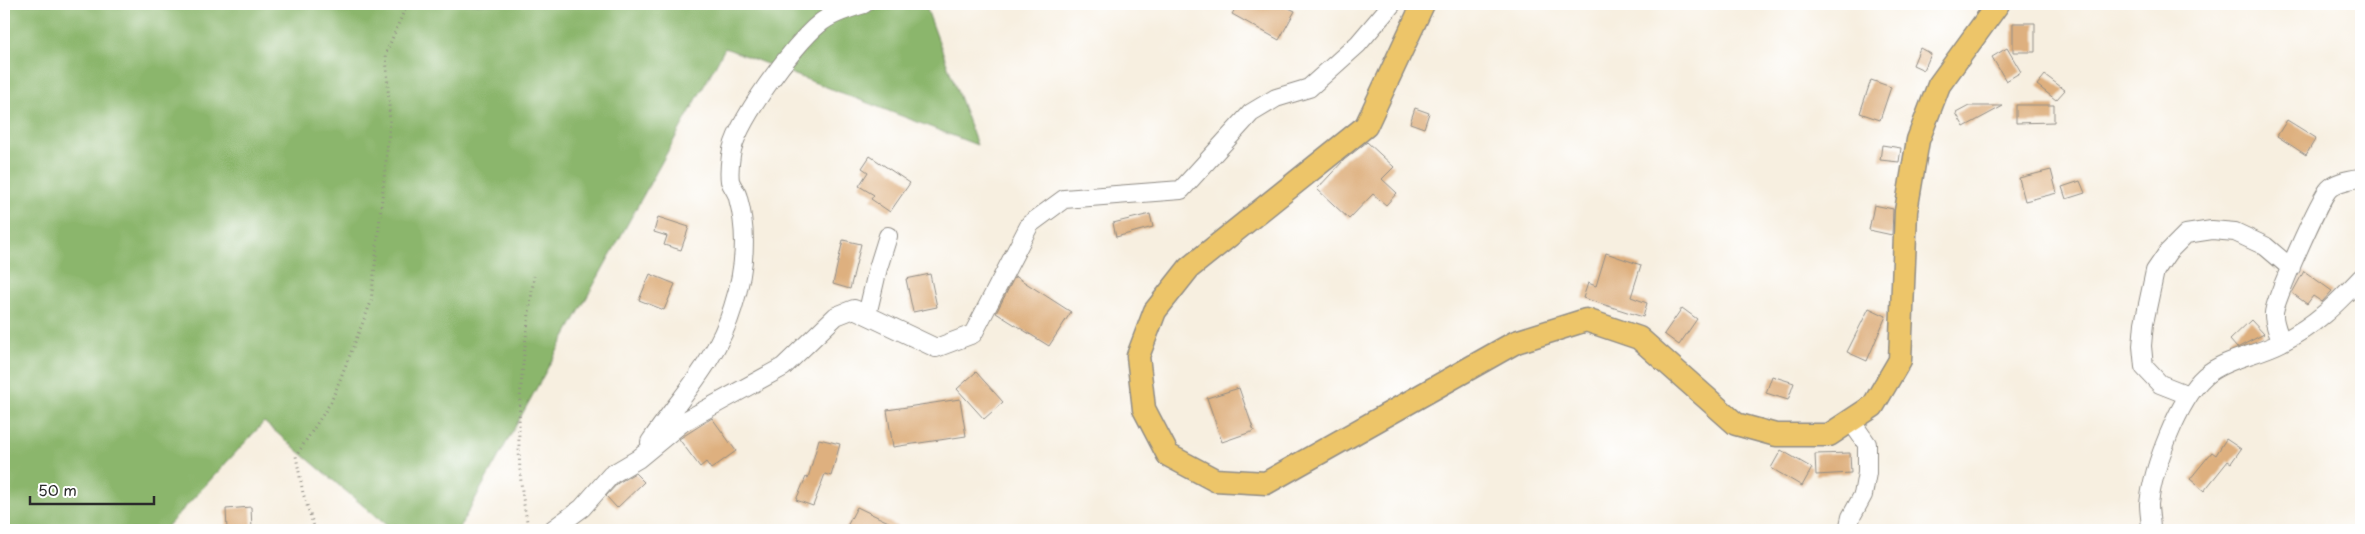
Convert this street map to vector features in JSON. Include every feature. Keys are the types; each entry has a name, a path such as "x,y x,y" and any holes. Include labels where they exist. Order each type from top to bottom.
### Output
{"main road":[{"path":"1423,4 1366,126 1189,268 1155,311 1138,356 1144,410 1168,455 1215,480 1266,483 1516,342 1586,320 1638,338 1736,424 1776,434 1829,436 1873,406 1900,360 1906,211 1918,140 1939,85 1998,4"}],"street":[{"path":"638,459 674,406 705,369 722,338 734,306 745,246 738,198 730,181 731,153 743,120 755,100 794,50 820,23 864,4"},
{"path":"552,530 582,508 611,476 638,459 683,422 783,367 836,316 854,309 936,348 973,334 1030,224 1064,199 1181,190 1251,113 1276,98 1309,88 1358,44 1392,4"},
{"path":"2281,342 2273,313 2277,296 2329,189 2352,179 2361,178"},
{"path":"2188,394 2160,384 2144,367 2142,346 2144,323 2155,271 2168,252 2186,234 2212,230 2235,232 2265,246 2291,268"},
{"path":"867,316 888,236"},
{"path":"2151,530 2149,504 2162,453 2188,394 2206,375 2230,362 2281,342 2325,316 2361,278"},
{"path":"1848,530 1851,517 1863,495 1867,473 1867,444 1851,421"}],"path":[{"path":"315,530 303,493 296,456 331,402 346,371 371,302 390,123 386,52 407,4"},
{"path":"529,530 524,510 519,454 518,400 534,276"}],"green space":[{"path":"4,4 925,4 977,145 725,48 458,530 392,530 264,422 164,530 4,530"}],"building":[{"path":"1238,4 1281,4 1295,11 1279,40 1232,14"},
{"path":"2013,23 2035,23 2035,52 2013,52"},
{"path":"1920,48 1931,54 1924,70 1913,65"},
{"path":"2007,48 2021,72 2006,81 1992,57"},
{"path":"2045,75 2065,90 2056,100 2037,85"},
{"path":"1871,80 1891,87 1880,120 1860,113"},
{"path":"2016,105 2054,105 2054,122 2016,123"},
{"path":"1969,106 2003,106 1964,127 1956,113"},
{"path":"1415,108 1429,113 1424,128 1410,123"},
{"path":"2287,120 2316,138 2306,155 2277,136"},
{"path":"1367,142 1394,167 1382,179 1397,193 1386,205 1373,194 1349,219 1317,189 1344,160"},
{"path":"1882,145 1901,148 1899,162 1880,160"},
{"path":"870,156 910,183 890,212 871,199 874,195 859,186 868,172 862,168"},
{"path":"2051,170 2057,193 2025,201 2019,178"},
{"path":"2080,181 2085,193 2066,199 2062,187"},
{"path":"1874,205 1893,209 1892,235 1869,230"},
{"path":"1150,214 1153,227 1116,237 1113,223"},
{"path":"658,217 689,227 681,250 664,245 667,236 654,232"},
{"path":"843,240 861,244 850,289 833,284"},
{"path":"1606,253 1641,265 1631,297 1647,303 1643,317 1583,298 1588,283 1596,286"},
{"path":"2304,271 2332,291 2322,302 2313,296 2307,304 2292,293"},
{"path":"650,274 675,284 664,310 639,300"},
{"path":"930,274 937,307 913,312 906,279"},
{"path":"1015,276 1071,312 1049,346 996,313"},
{"path":"1682,308 1697,319 1679,345 1664,334"},
{"path":"1869,308 1886,316 1867,361 1847,352"},
{"path":"2251,320 2264,334 2237,348 2230,340"},
{"path":"976,372 1003,402 984,419 957,389"},
{"path":"1772,376 1794,383 1788,400 1766,393"},
{"path":"1239,388 1254,431 1222,442 1207,398"},
{"path":"960,399 966,436 893,447 887,410"},
{"path":"712,418 736,451 711,469 706,462 700,467 679,439"},
{"path":"819,439 840,444 831,476 825,474 813,506 796,500 806,477 808,478"},
{"path":"2226,439 2241,449 2231,463 2228,461 2204,491 2190,479 2212,452 2216,455"},
{"path":"1781,450 1812,468 1802,486 1771,468"},
{"path":"1850,453 1851,473 1816,475 1815,454"},
{"path":"635,473 644,482 617,508 606,496 618,483"},
{"path":"251,507 252,530 227,530 226,509"},
{"path":"857,507 905,530 845,530"}]}
